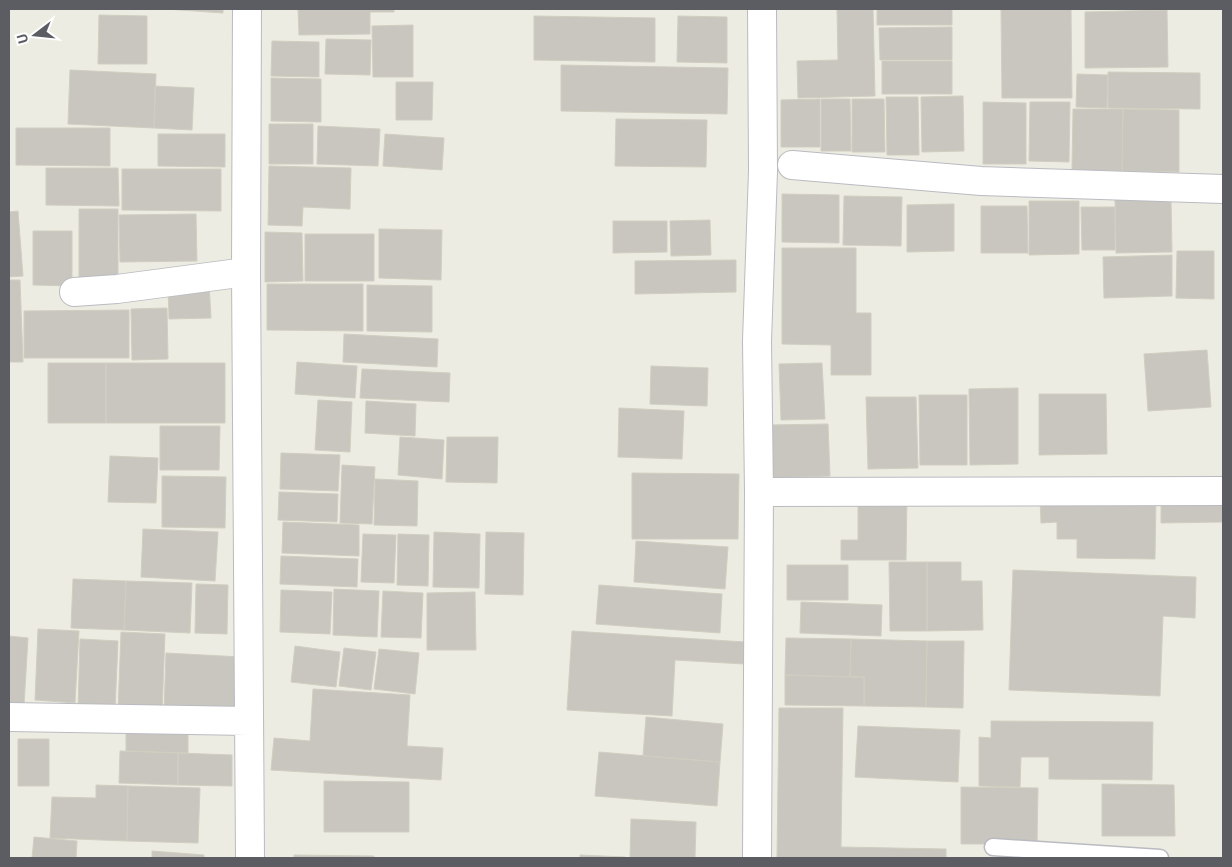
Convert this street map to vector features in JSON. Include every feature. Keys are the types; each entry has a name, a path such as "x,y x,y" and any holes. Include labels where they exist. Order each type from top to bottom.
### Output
{"street":[{"path":"247,9 246,272 250,858"},
{"path":"757,858 759,492 757,341 763,171 762,9"},
{"path":"792,165 980,181 1223,189"},
{"path":"74,292 117,289 246,272"},
{"path":"759,492 1223,491"},
{"path":"9,717 248,721"}],"lane":[{"path":"993,847 1160,858"}],"building":[{"path":"166,9 223,9 223,13"},
{"path":"298,9 394,9 394,12 370,12 370,34 299,35"},
{"path":"837,9 873,9 875,96 798,98 797,61 838,60"},
{"path":"877,9 952,9 952,25 877,25"},
{"path":"1001,9 1071,9 1072,98 1002,98"},
{"path":"1167,10 1168,67 1085,68 1085,12"},
{"path":"99,15 147,16 147,64 98,64"},
{"path":"534,16 655,18 655,62 534,60"},
{"path":"678,16 727,17 727,63 677,62"},
{"path":"413,25 413,77 373,77 372,26"},
{"path":"952,27 952,60 880,60 879,28"},
{"path":"326,39 371,40 370,75 325,74"},
{"path":"272,41 319,42 319,77 271,76"},
{"path":"882,61 952,61 952,94 882,94"},
{"path":"561,65 728,68 727,114 561,111"},
{"path":"70,70 156,74 154,128 68,124"},
{"path":"1108,72 1200,73 1200,109 1108,108"},
{"path":"1077,74 1108,75 1107,108 1076,107"},
{"path":"271,78 321,79 321,122 271,121"},
{"path":"396,82 433,82 432,120 396,120"},
{"path":"155,86 194,88 192,130 154,128"},
{"path":"963,96 964,151 922,152 921,97"},
{"path":"886,97 918,97 919,155 887,155"},
{"path":"820,99 820,147 781,147 781,100"},
{"path":"821,99 850,99 851,151 821,151"},
{"path":"852,99 884,99 885,152 852,152"},
{"path":"983,102 1026,103 1026,164 983,164"},
{"path":"1030,102 1070,102 1069,162 1029,161"},
{"path":"1073,109 1123,109 1122,171 1072,170"},
{"path":"1123,109 1179,110 1179,172 1122,171"},
{"path":"616,119 707,120 706,167 615,166"},
{"path":"269,124 313,124 313,164 269,164"},
{"path":"318,126 380,129 378,166 317,164"},
{"path":"16,128 110,128 110,166 16,165"},
{"path":"158,134 225,134 225,167 158,166"},
{"path":"385,134 444,138 442,170 383,166"},
{"path":"269,166 351,168 350,209 303,207 302,226 268,225"},
{"path":"46,168 118,168 119,206 46,205"},
{"path":"122,169 221,169 221,211 122,210"},
{"path":"782,194 839,195 839,243 782,242"},
{"path":"844,196 902,197 901,246 843,245"},
{"path":"1115,199 1171,199 1172,252 1116,253"},
{"path":"1029,201 1079,201 1079,254 1029,255"},
{"path":"954,204 954,251 907,252 907,205"},
{"path":"981,206 1027,206 1028,253 981,253"},
{"path":"1081,207 1115,207 1115,250 1082,250"},
{"path":"79,209 118,209 118,282 79,282"},
{"path":"18,211 23,276 9,277 9,212"},
{"path":"196,214 197,261 120,262 119,215"},
{"path":"710,220 711,255 671,256 670,221"},
{"path":"613,221 667,221 667,252 613,253"},
{"path":"379,229 442,230 441,280 379,278"},
{"path":"33,231 72,231 72,286 33,285"},
{"path":"265,232 302,233 303,281 265,282"},
{"path":"305,234 374,234 374,281 305,281"},
{"path":"782,248 856,248 856,313 871,313 871,375 831,375 831,345 782,344"},
{"path":"1177,251 1214,251 1214,299 1176,298"},
{"path":"1172,255 1172,296 1104,298 1103,257"},
{"path":"736,260 736,292 635,294 635,261"},
{"path":"9,280 20,280 23,362 9,362"},
{"path":"209,283 211,318 169,319 168,285"},
{"path":"267,284 363,284 363,331 267,330"},
{"path":"367,285 432,286 432,332 367,331"},
{"path":"167,308 168,359 132,360 131,309"},
{"path":"129,310 129,358 24,358 24,311"},
{"path":"344,334 438,339 437,367 343,362"},
{"path":"1207,350 1211,407 1148,411 1144,354"},
{"path":"297,362 357,366 355,398 295,394"},
{"path":"48,363 106,363 106,423 48,423"},
{"path":"106,363 225,363 225,423 106,423"},
{"path":"822,363 825,419 781,420 779,364"},
{"path":"651,366 708,368 707,406 650,404"},
{"path":"362,369 450,373 449,402 360,398"},
{"path":"1018,388 1018,464 970,465 969,389"},
{"path":"1039,394 1106,394 1107,454 1039,455"},
{"path":"919,395 967,395 967,465 920,465"},
{"path":"866,397 916,397 918,468 868,469"},
{"path":"318,400 352,402 350,452 315,450"},
{"path":"366,401 416,404 415,436 365,433"},
{"path":"619,408 684,411 682,459 618,457"},
{"path":"828,424 830,476 770,478 768,425"},
{"path":"160,426 220,426 219,470 160,470"},
{"path":"400,437 444,440 442,479 398,475"},
{"path":"447,437 498,437 497,483 446,482"},
{"path":"281,453 340,455 338,491 280,489"},
{"path":"110,456 158,458 156,503 108,502"},
{"path":"342,465 375,467 372,524 340,523"},
{"path":"632,473 739,474 738,539 632,539"},
{"path":"162,476 226,477 225,528 162,527"},
{"path":"375,479 418,481 417,526 374,525"},
{"path":"279,492 338,494 337,522 278,520"},
{"path":"1223,493 1223,522 1161,523 1161,494"},
{"path":"858,494 907,495 906,560 841,560 841,540 858,540"},
{"path":"1040,498 1156,499 1155,559 1077,558 1077,539 1057,539 1057,522 1041,523"},
{"path":"283,522 359,525 359,556 282,553"},
{"path":"143,529 218,532 215,581 141,577"},
{"path":"434,532 480,534 479,588 433,587"},
{"path":"486,532 524,533 523,595 485,594"},
{"path":"363,534 396,535 394,583 361,582"},
{"path":"398,534 429,535 428,586 397,585"},
{"path":"636,541 728,547 725,589 634,582"},
{"path":"281,556 358,559 357,587 280,584"},
{"path":"889,562 927,562 927,631 890,631"},
{"path":"927,562 961,562 961,581 982,581 983,630 927,631"},
{"path":"787,565 848,565 848,600 787,600"},
{"path":"1013,570 1196,577 1195,618 1163,616 1160,696 1009,690"},
{"path":"73,579 126,581 124,630 71,628"},
{"path":"126,581 192,583 190,633 124,630"},
{"path":"196,584 228,585 227,634 195,633"},
{"path":"599,585 722,594 720,633 596,624"},
{"path":"334,589 379,591 377,637 333,635"},
{"path":"281,590 332,592 330,634 280,632"},
{"path":"383,591 423,593 421,638 381,637"},
{"path":"475,592 476,650 427,650 427,593"},
{"path":"801,602 882,605 881,636 800,633"},
{"path":"38,629 79,631 75,703 35,700"},
{"path":"572,631 745,642 744,664 675,660 672,716 567,710"},
{"path":"121,632 165,634 162,713 118,711"},
{"path":"9,636 28,638 24,705 9,704"},
{"path":"786,638 851,639 850,677 785,675"},
{"path":"80,639 118,641 115,711 78,710"},
{"path":"851,639 927,641 926,707 864,706 864,677 850,677"},
{"path":"927,641 964,641 963,708 926,707"},
{"path":"295,646 340,652 336,687 291,682"},
{"path":"344,648 376,652 371,690 339,686"},
{"path":"379,649 419,653 415,694 374,689"},
{"path":"166,653 241,657 238,716 164,712"},
{"path":"785,675 864,677 864,706 785,705"},
{"path":"313,689 410,695 407,746 443,748 441,780 271,770 274,738 310,741"},
{"path":"779,708 843,708 841,847 946,849 946,858 777,858"},
{"path":"646,717 723,724 720,762 643,756"},
{"path":"991,721 1153,722 1152,780 1049,779 1049,757 1021,757 1020,787 979,786 979,737 991,738"},
{"path":"126,723 188,724 188,753 126,751"},
{"path":"858,726 960,730 958,782 855,777"},
{"path":"18,739 49,739 49,786 18,786"},
{"path":"120,751 178,753 178,785 119,783"},
{"path":"599,752 720,762 717,806 595,796"},
{"path":"178,753 232,755 232,786 178,785"},
{"path":"324,781 409,782 409,832 324,832"},
{"path":"1102,784 1174,785 1175,836 1102,836"},
{"path":"96,785 128,786 127,841 50,838 52,797 96,798"},
{"path":"128,786 200,788 198,843 127,841"},
{"path":"961,787 1038,788 1037,844 961,844"},
{"path":"631,819 696,822 695,858 630,858"},
{"path":"34,837 77,841 76,858 32,858"},
{"path":"152,851 204,855 204,858 152,858"},
{"path":"294,855 374,856 374,858 294,858"},
{"path":"580,855 625,857 625,858 580,858"}]}
